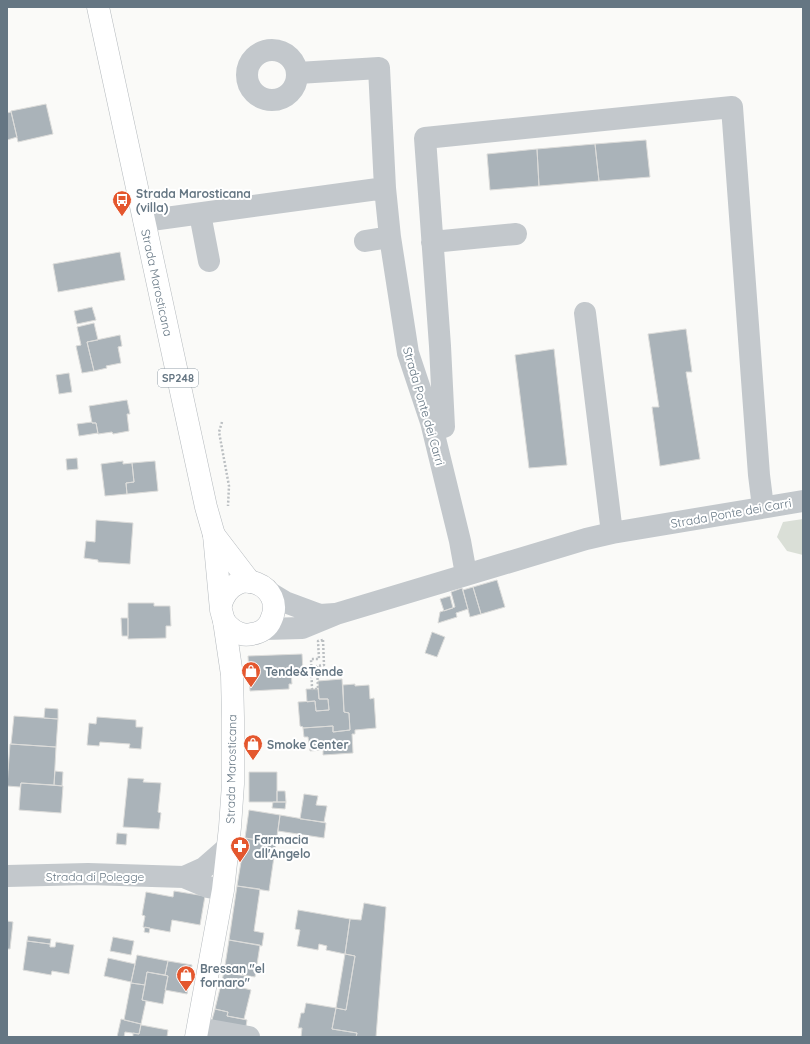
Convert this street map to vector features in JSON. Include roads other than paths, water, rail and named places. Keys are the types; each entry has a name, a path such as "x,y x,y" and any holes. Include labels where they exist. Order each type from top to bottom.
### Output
{"main road":[{"name":"Strada Marosticana","path":"98,7 206,507 214,535 222,612 232,676 233,784 228,848 223,890 197,1033"},
{"name":"Strada Marosticana","path":"214,535 250,582 258,583 270,593 273,600 273,616 270,623 243,646 232,676"},
{"path":"250,582 242,582 234,585 228,590 223,597 222,612 229,627 236,632 244,635 258,632"}],"street":[{"name":"Strada Ponte dei Carri","path":"298,73 379,68 385,188 390,237 408,353 433,430 460,541 466,574"},
{"path":"433,430 444,427 440,346 425,138 732,107 759,475 763,508"},
{"path":"144,221 385,188"},
{"path":"200,214 210,261"},
{"path":"432,242 516,234"},
{"path":"365,241 390,237"},
{"path":"585,313 612,533"},
{"name":"Strada Ponte dei Carri","path":"258,632 302,628 336,614 586,539 612,533 803,501"},
{"name":"Strada Ponte dei Carri","path":"270,593 285,602 320,615 336,614"},
{"name":"Strada di Polegge","path":"184,877 204,868 228,848"},
{"name":"Strada di Polegge","path":"7,876 88,874 184,877 208,887 223,890"},
{"name":"Strada Marosticana","path":"197,1033 249,1037"}],"place":[{"name":"Strada Marosticana (villa)","path":"122,217"},
{"name":"Tende&Tende","path":"251,688"},
{"name":"Smoke Center","path":"253,761"},
{"name":"Farmacia all'Angelo","path":"240,863"},
{"name":"Bressan \"el fornaro\"","path":"186,992"}]}
